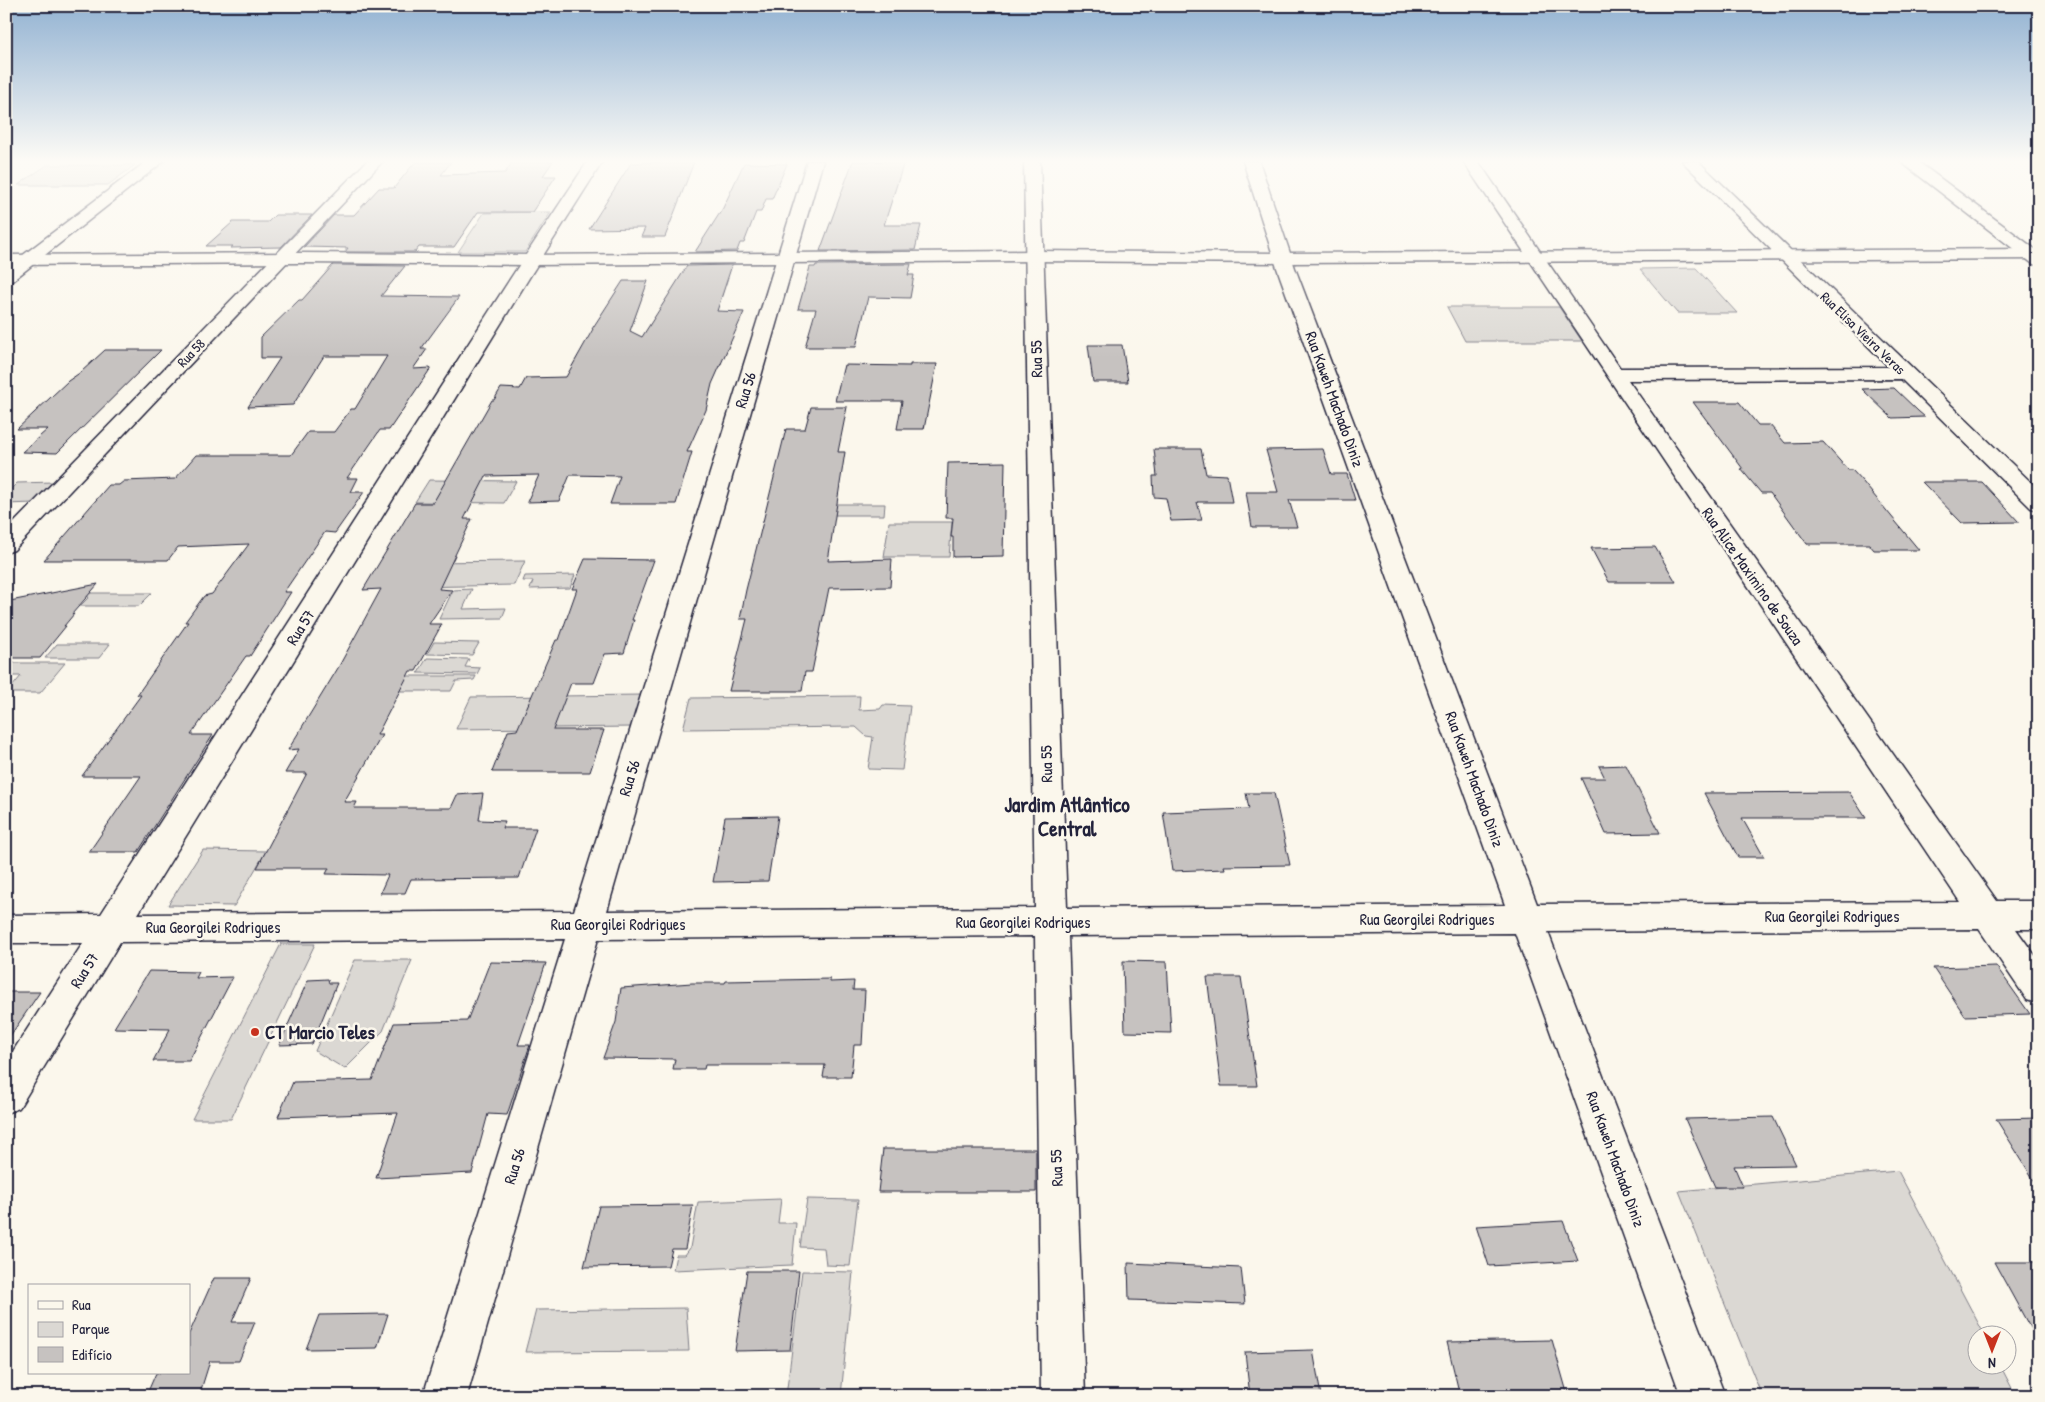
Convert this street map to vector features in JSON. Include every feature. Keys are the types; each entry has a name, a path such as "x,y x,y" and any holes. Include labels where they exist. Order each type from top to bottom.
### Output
{"street":[{"path":"6,277 71,226"},
{"name":"Rua 58","path":"6,545 313,226"},
{"name":"Rua 57","path":"6,1095 553,226"},
{"name":"Rua 56","path":"445,1396 795,226"},
{"name":"Rua 55","path":"1033,226 1062,1396"},
{"name":"Rua Kaweh Machado Diniz","path":"1273,226 1704,1396"},
{"name":"Rua Alice Maximino de Souza","path":"1513,226 2039,990"},
{"name":"Rua Elisa Vieira Veras","path":"1755,226 2039,503"},
{"path":"1996,226 2036,256"},
{"path":"6,260 531,260 1034,256 1284,258 1784,255 2036,256"},
{"path":"1614,374 1904,373"},
{"name":"Rua Georgilei Rodrigues","path":"6,929 2039,915"}],"green space":[{"path":"475,226 542,226 525,252 458,252"},
{"path":"1696,268 1737,313 1677,313 1640,269"},
{"path":"1447,307 1559,307 1582,341 1465,341"},
{"path":"429,480 516,481 504,503 415,502"},
{"path":"54,482 34,503 6,504 6,491 9,491 17,483"},
{"path":"828,504 885,504 884,515 827,515"},
{"path":"889,522 952,522 949,557 884,557"},
{"path":"525,561 514,585 413,587 426,562"},
{"path":"575,575 570,588 530,589 533,581 523,581 525,576"},
{"path":"472,589 463,609 506,608 502,618 439,619 453,590"},
{"path":"76,593 152,593 139,606 80,606 89,597 74,595"},
{"path":"434,642 479,643 472,655 427,654"},
{"path":"57,644 110,644 99,658 45,658"},
{"path":"427,658 469,659 465,667 480,668 477,674 418,673"},
{"path":"6,663 65,663 40,693 7,693 21,676 6,676"},
{"path":"398,676 476,676 474,680 456,681 451,691 389,691"},
{"path":"643,695 633,727 456,729 471,697"},
{"path":"860,696 859,710 880,709 883,705 910,706 902,770 868,769 873,737 866,736 856,727 683,729 691,698"},
{"path":"203,850 266,851 234,906 168,905"},
{"name":"CT Marcio Teles","path":"281,944 315,944 231,1119 192,1119"},
{"path":"355,960 412,960 383,1031 345,1069 315,1051"},
{"path":"1898,1171 1979,1324 1968,1324 1968,1374 2005,1374 2016,1396 1762,1396 1679,1191"},
{"path":"781,1199 778,1223 796,1223 792,1265 673,1270 676,1255 685,1255 690,1248 698,1202"},
{"path":"807,1199 858,1200 850,1266 826,1265 824,1248 800,1247"},
{"path":"802,1271 853,1272 841,1396 786,1396"},
{"path":"686,1308 689,1351 525,1352 536,1310"}],"building":[{"path":"228,226 301,226 281,247 230,248 233,246 206,246"},
{"path":"323,226 468,226 454,247 419,247 415,252 345,252 348,248 304,247"},
{"path":"591,226 669,226 665,237 641,237 645,228 589,229"},
{"path":"711,226 750,226 744,243 740,243 737,251 695,252"},
{"path":"829,226 921,226 915,250 820,251"},
{"path":"911,264 908,275 914,275 910,298 868,297 856,347 805,347 816,309 798,309 810,267 815,267 816,265"},
{"path":"333,265 405,266 381,296 459,297 421,349 427,349 413,369 431,368 389,430 380,430 347,478 358,478 351,492 364,492 335,533 325,532 284,592 291,592 250,656 246,656 191,735 213,735 138,852 89,852 141,776 82,776 141,695 137,695 188,622 185,622 204,596 212,594 249,544 178,547 168,560 44,560 109,485 119,485 124,481 175,479 196,455 291,455 308,432 334,432 351,409 355,409 387,356 324,356 293,405 248,407 280,358 261,358 261,337 299,300 302,300"},
{"path":"732,265 717,311 744,312 712,384 706,410 687,452 692,452 676,504 610,504 620,476 570,475 559,501 527,502 539,475 486,476 464,519 472,519 439,589 452,590 429,624 442,624 416,671 410,671 377,735 382,735 344,802 357,802 354,808 451,808 457,795 483,793 479,820 505,821 502,828 536,828 519,878 411,879 405,893 380,893 388,875 326,874 329,868 257,868 307,773 285,773 299,749 288,750 338,668 381,589 363,590 415,503 433,503 492,400 494,400 501,388 520,389 526,378 566,377 592,329 623,281 648,281 630,331 642,337 687,266"},
{"path":"1088,345 1122,345 1128,382 1093,382"},
{"path":"105,350 161,350 57,453 22,452 48,429 17,429 68,381"},
{"path":"910,364 937,364 924,429 897,429 902,401 835,401 844,365 910,366"},
{"path":"1894,388 1925,417 1892,418 1862,389"},
{"path":"1693,402 1739,402 1758,425 1770,425 1785,443 1823,442 1848,470 1852,470 1863,482 1919,550 1874,550 1869,544 1807,544 1770,493 1761,493 1741,469 1743,469"},
{"path":"811,407 847,407 838,452 845,452 828,561 892,559 890,587 829,588 812,672 805,672 802,691 729,691 747,619 740,619 746,590 786,429 805,429"},
{"path":"1154,449 1201,449 1206,474 1227,475 1232,502 1197,502 1202,520 1171,521 1166,498 1154,497 1153,476 1157,476"},
{"path":"1323,449 1331,474 1347,474 1355,500 1289,500 1297,527 1252,527 1246,492 1278,492 1266,450"},
{"path":"1005,462 1003,556 953,557 953,537 951,537 953,518 946,518 948,463"},
{"path":"1922,482 1982,482 2019,522 1962,523"},
{"path":"1655,547 1676,582 1609,582 1591,548"},
{"path":"585,559 654,560 632,620 634,620 624,653 605,654 594,683 571,683 553,730 604,730 590,772 492,772 508,731 517,730 556,640 559,640 577,589 572,589"},
{"path":"98,584 72,614 74,614 64,626 66,626 40,658 6,658 6,612 10,601"},
{"path":"1626,765 1660,833 1606,834 1581,778 1605,778 1599,766"},
{"path":"1849,792 1866,818 1742,818 1764,857 1738,857 1704,793"},
{"path":"1246,793 1274,793 1290,865 1224,866 1225,869 1172,871 1163,812 1249,809"},
{"path":"778,816 768,881 713,882 725,817"},
{"path":"1123,961 1167,962 1171,1033 1125,1032"},
{"path":"490,962 546,963 518,1045 530,1045 507,1115 488,1114 472,1173 376,1178 398,1113 278,1117 293,1082 372,1080 394,1023 467,1021"},
{"path":"1996,966 2030,1014 1965,1016 1933,968"},
{"path":"149,971 199,972 196,978 233,977 189,1061 153,1061 170,1029 114,1028"},
{"path":"1207,977 1241,977 1257,1086 1221,1086"},
{"path":"328,979 329,983 337,983 312,1044 279,1045 308,980"},
{"path":"830,979 830,982 854,981 853,990 865,990 862,1045 854,1045 851,1077 823,1077 825,1065 705,1065 704,1069 673,1069 675,1059 603,1058 616,1022 621,988 692,983 725,983 726,981"},
{"path":"6,992 40,992 6,1042"},
{"path":"1773,1117 1796,1165 1734,1166 1743,1187 1715,1187 1685,1119"},
{"path":"2039,1118 2039,1188 1996,1119"},
{"path":"883,1149 1036,1149 1036,1192 878,1192"},
{"path":"693,1205 685,1249 672,1249 668,1266 584,1267 599,1206"},
{"path":"1563,1221 1578,1261 1489,1266 1476,1226"},
{"path":"1994,1262 2039,1262 2039,1344"},
{"path":"1128,1263 1241,1268 1245,1304 1129,1300"},
{"path":"747,1271 799,1271 790,1350 735,1351"},
{"path":"214,1278 251,1278 232,1322 255,1322 239,1361 210,1361 199,1396 146,1396 156,1374 190,1374 190,1332"},
{"path":"388,1314 377,1348 306,1349 319,1315"},
{"path":"1552,1340 1568,1396 1460,1396 1447,1342"},
{"path":"1313,1350 1321,1396 1250,1396 1245,1352"}],"place":[{"name":"CT Marcio Teles","path":"255,1032"}],"district":[{"name":"Jardim Atlântico Central","path":"1067,817"}]}
